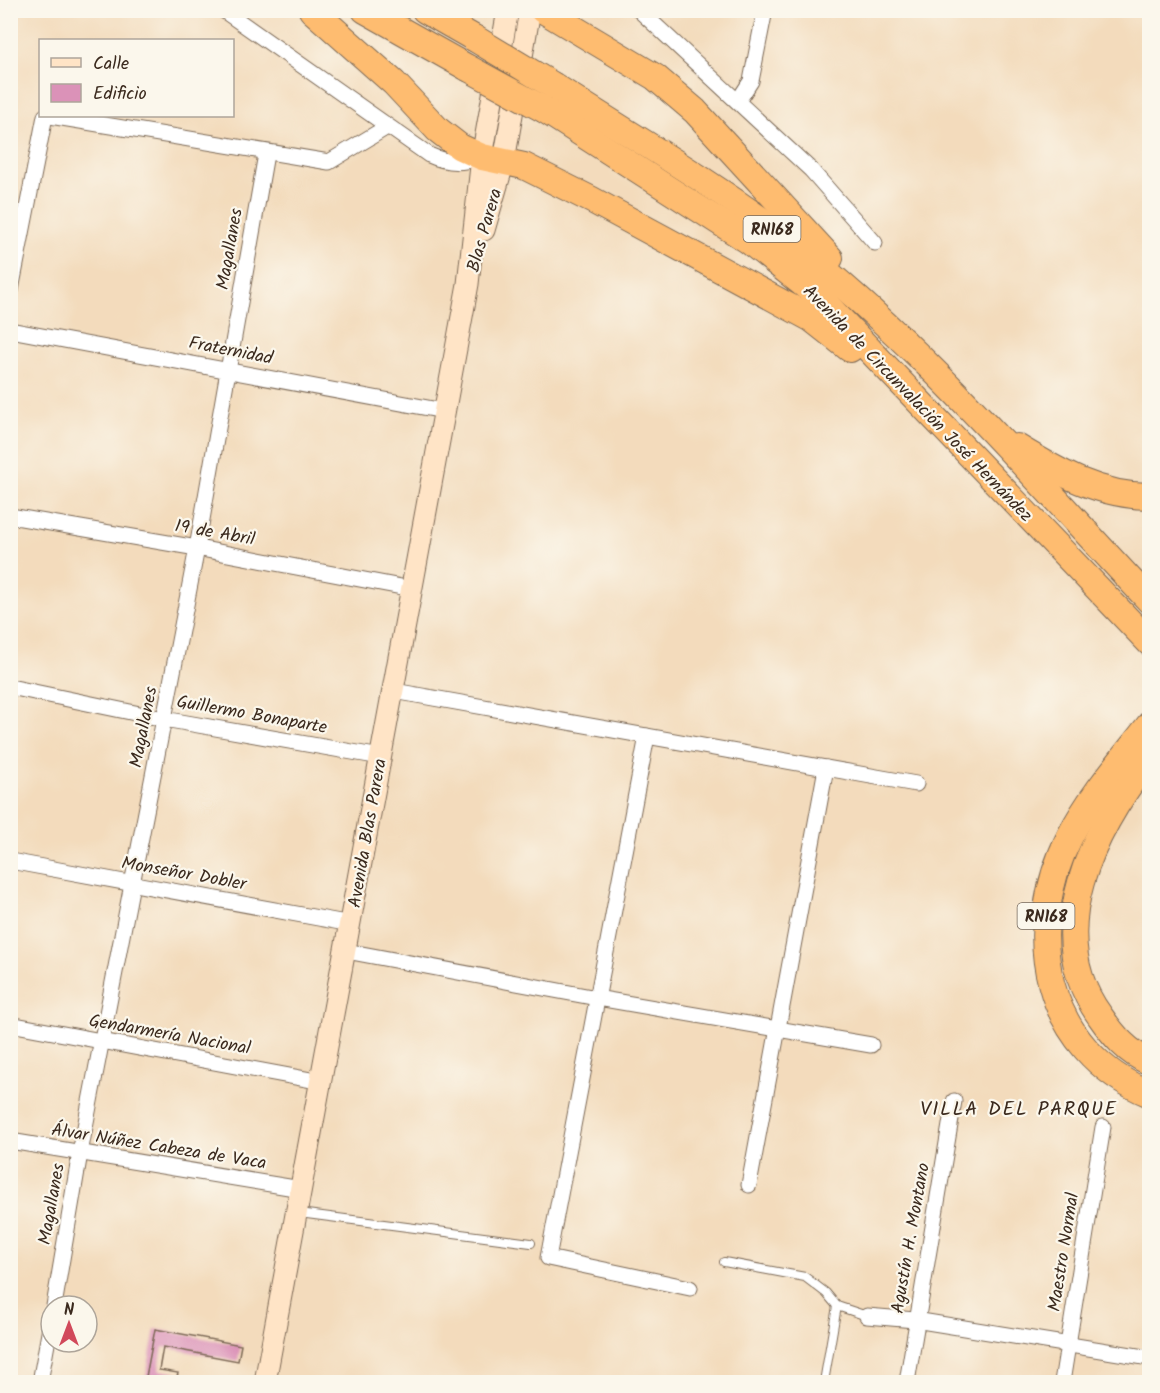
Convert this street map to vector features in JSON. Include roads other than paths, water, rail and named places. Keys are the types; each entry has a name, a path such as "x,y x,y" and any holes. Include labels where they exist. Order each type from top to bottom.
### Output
{"highway":[{"path":"312,10 394,83 438,130 460,147 493,159 524,166 592,200 812,319 940,424"},
{"name":"Avenida de Circunvalación José Hernández","path":"365,10 545,110 749,241 817,295 1149,643"},
{"name":"Avenida de Circunvalación José Hernández","path":"425,10 554,86 759,219 826,272 964,404 1149,601"},
{"path":"543,10 655,77 695,111 834,262 874,316"},
{"name":"RN168","path":"964,404 1014,446 1074,480 1101,489 1149,496"},
{"name":"RN168","path":"1149,724 1088,804 1070,837 1051,889 1045,945 1051,987 1072,1033 1098,1064 1114,1077 1149,1094"},
{"name":"RN168","path":"1149,757 1117,804 1094,844 1079,889 1073,943 1080,983 1091,1005 1122,1044 1139,1058 1149,1062"}],"main road":[{"name":"Blas Parera","path":"493,159 508,10"},
{"name":"Blas Parera","path":"468,284 493,159 530,10"},
{"name":"Avenida Blas Parera","path":"265,1383 468,284"}],"street":[{"path":"223,10 429,155 445,162 461,164 493,159"},
{"path":"738,101 751,81 765,10"},
{"path":"641,11 811,170 875,243"},
{"path":"10,295 45,117"},
{"path":"56,117 266,154 329,162 387,127"},
{"name":"Magallanes","path":"56,1294 101,1041 197,548 266,154"},
{"name":"Fraternidad","path":"10,330 444,411"},
{"name":"19 de Abril","path":"10,516 197,548 412,589"},
{"name":"Guillermo Bonaparte","path":"10,687 164,719 381,757"},
{"path":"394,691 916,784"},
{"path":"647,736 548,1258 690,1288"},
{"path":"749,1185 826,768"},
{"name":"Monseñor Dobler","path":"10,861 351,924"},
{"path":"346,951 597,999 871,1045"},
{"name":"Gendarmería Nacional","path":"10,1024 322,1082"},
{"name":"Agustín H. Montano","path":"906,1383 954,1101"},
{"name":"Maestro Normal","path":"1062,1383 1103,1127"},
{"name":"Álvar Núñez Cabeza de Vaca","path":"10,1141 301,1189"},
{"path":"867,1316 915,1320 1149,1358"},
{"path":"40,1383 45,1354"}],"lane":[{"path":"297,1213 531,1243"},
{"path":"724,1262 805,1278 826,1293 837,1306 867,1316"},
{"path":"824,1383 837,1306"}],"district":[{"name":"VILLA DEL PARQUE","path":"1019,1108"}]}
